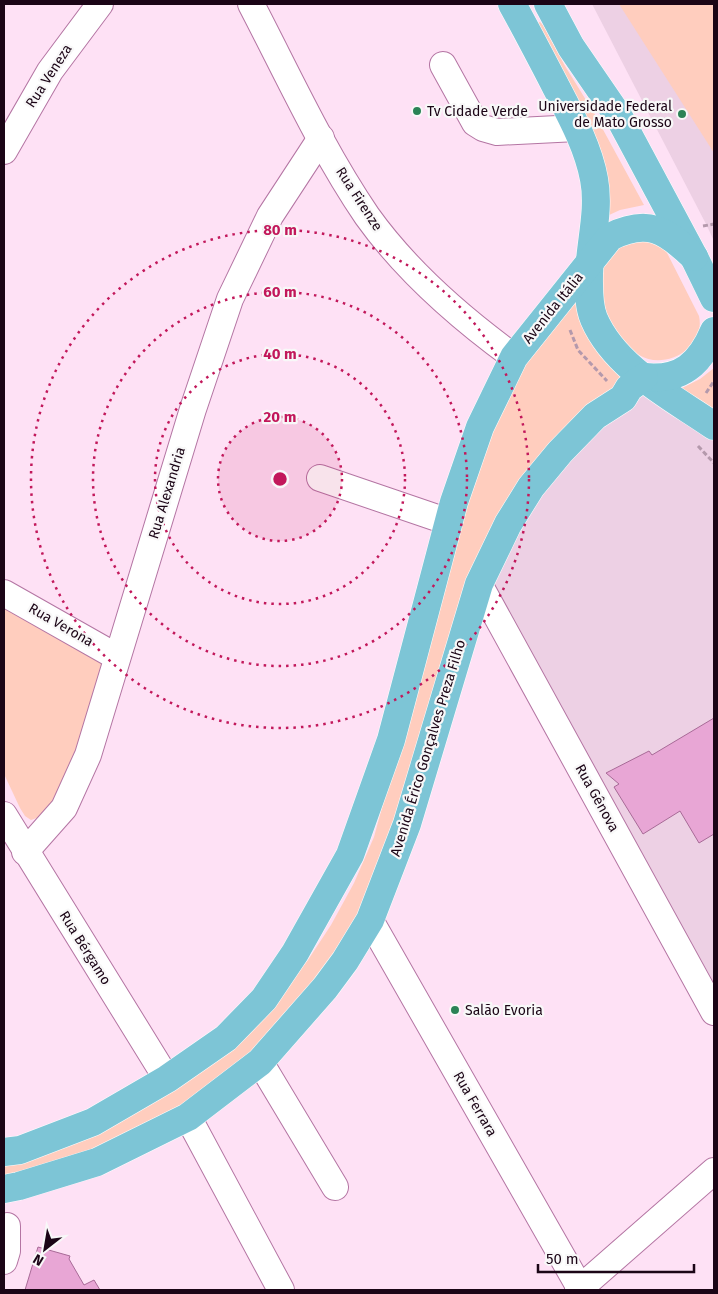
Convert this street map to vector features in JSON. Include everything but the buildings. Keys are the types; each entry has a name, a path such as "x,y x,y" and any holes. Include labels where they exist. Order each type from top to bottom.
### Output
{"main road":[{"path":"512,4 578,128 594,180 596,212 589,271 589,297 594,317 604,338 618,355 644,377 714,426"},
{"path":"548,4 571,47 619,117 714,298"},
{"name":"Avenida Itália","path":"514,357 610,237 626,230 641,227 653,228 667,234 694,257"},
{"path":"644,377 668,376 692,365 700,358 714,331"},
{"path":"4,1152 20,1150 94,1122 167,1079 226,1038 264,999 295,952 350,855 391,740 449,522 480,427 514,357"},
{"name":"Avenida Érico Gonçalves Preza Filho","path":"4,1189 96,1162 188,1117 260,1062 326,988 345,962 370,920 407,824 479,584 508,524 531,487 560,452 595,416 623,398 630,388 644,377"}],"street":[{"name":"Rua Veneza","path":"4,151 50,71 100,4"},
{"name":"Rua Firenze","path":"251,4 321,138 368,216 401,259 451,309 514,357"},
{"path":"443,65 475,123 483,128 496,132 578,128"},
{"name":"Rua Alexandria","path":"25,852 64,808 88,755 190,418 230,299 270,216 321,138"},
{"path":"320,478 449,522"},
{"name":"Rua Gênova","path":"479,584 714,1012"},
{"name":"Rua Verona","path":"4,593 117,657"},
{"name":"Rua Bérgamo","path":"4,816 167,1079"},
{"name":"Rua Ferrara","path":"370,920 579,1289"},
{"path":"260,1062 335,1187"},
{"path":"188,1117 281,1290"},
{"path":"579,1289 714,1171"},
{"path":"4,1261 7,1251 7,1226"}],"path":[{"path":"570,330 578,350 611,386"}],"shaded area":[{"name":"Universidade Federal de Mato Grosso","path":"592,4 714,4 714,241 706,224"},
{"path":"619,4 714,4 714,153"},
{"path":"540,22 594,113 644,205 620,210 607,216 537,23"},
{"path":"638,235 663,245 699,316 699,328 696,338 690,347 681,354 671,358 649,359 628,347 613,328 604,305 599,267 608,255"},
{"path":"576,293 587,333 600,355 619,373 632,381 523,478 382,869 336,955 258,1047 180,1108 87,1153 4,1179 4,1161 269,1007 308,960 331,925 354,883 374,837 474,469 513,383 538,343"},
{"path":"714,368 714,409 680,389 700,379"},
{"path":"654,393 714,433 714,983 490,588 538,492 636,395"},
{"path":"4,602 109,662 57,802 42,816 31,820 25,816 20,808 4,774"}],"place":[{"name":"Tv Cidade Verde","path":"417,111"},
{"name":"Universidade Federal de Mato Grosso","path":"682,114"},
{"name":"Salão Evoria","path":"455,1010"}]}
